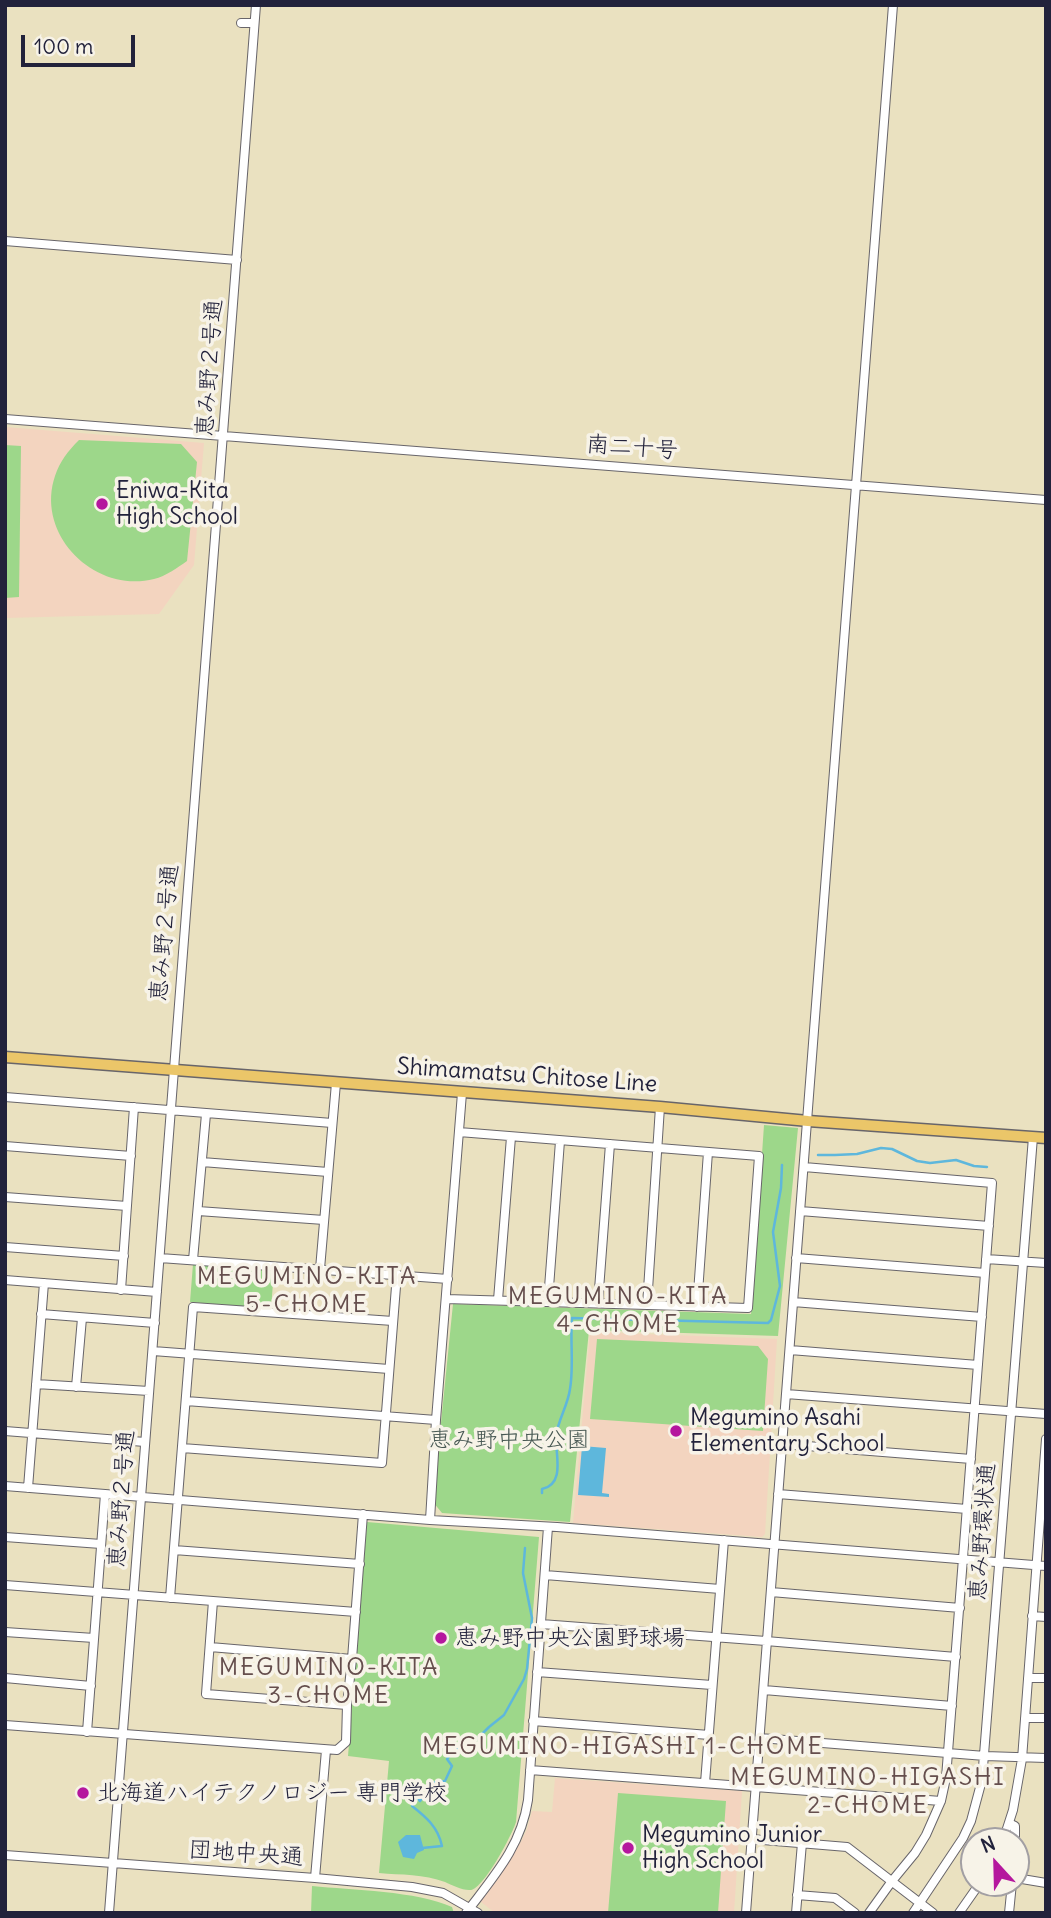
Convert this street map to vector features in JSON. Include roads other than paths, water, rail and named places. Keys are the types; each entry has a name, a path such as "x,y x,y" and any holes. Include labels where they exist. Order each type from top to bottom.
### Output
{"main road":[{"name":"Shimamatsu Chitose Line","path":"5,1058 1046,1138"}],"street":[{"name":"恵み野２号通","path":"109,1913 158,1292 248,23 256,5"},
{"path":"746,1913 893,5"},
{"path":"5,241 232,259"},
{"name":"南二十号","path":"5,419 1046,500"},
{"path":"320,1269 336,1083"},
{"path":"430,1520 462,1093"},
{"path":"5,1097 332,1123"},
{"path":"121,1290 134,1107"},
{"path":"647,1305 660,1107"},
{"path":"193,1260 206,1114"},
{"path":"446,1299 748,1308 759,1156 459,1132"},
{"name":"恵み野環状通","path":"913,1913 963,1838 971,1821 982,1780 1033,1136"},
{"path":"498,1300 511,1137"},
{"path":"548,1301 560,1140"},
{"path":"598,1303 610,1144"},
{"path":"5,1146 131,1156"},
{"path":"697,1307 708,1152"},
{"path":"202,1162 328,1172"},
{"path":"804,1167 992,1183 949,1753 941,1801 915,1853 869,1913"},
{"path":"5,1197 127,1206"},
{"path":"198,1211 324,1220"},
{"path":"800,1211 989,1226"},
{"path":"5,1247 124,1256"},
{"path":"160,1258 448,1279"},
{"path":"796,1258 985,1273"},
{"path":"986,1259 1046,1264"},
{"path":"182,1448 382,1463 397,1274"},
{"path":"5,1280 158,1292"},
{"path":"28,1488 44,1283"},
{"path":"793,1302 982,1317"},
{"path":"170,1598 193,1307 393,1321"},
{"path":"41,1314 155,1323"},
{"path":"76,1387 82,1318"},
{"path":"790,1350 978,1364"},
{"path":"153,1351 389,1369"},
{"path":"36,1384 149,1391"},
{"path":"786,1394 1046,1414"},
{"path":"186,1401 436,1420"},
{"path":"5,1431 145,1442"},
{"path":"1008,1827 1022,1759 1032,1616 1041,1566 1046,1438"},
{"path":"782,1444 971,1459"},
{"path":"5,1486 1041,1566"},
{"path":"87,1732 105,1494"},
{"path":"778,1494 967,1509"},
{"path":"5,1725 337,1750 346,1742 363,1514"},
{"path":"472,1911 519,1836 526,1812 548,1527"},
{"path":"5,1536 101,1544"},
{"path":"705,1783 724,1541"},
{"path":"174,1550 360,1564"},
{"path":"545,1575 720,1589"},
{"path":"5,1585 356,1612"},
{"path":"771,1592 960,1608"},
{"path":"214,1601 206,1694 347,1704"},
{"path":"1032,1616 1046,1617"},
{"path":"541,1624 956,1657"},
{"path":"5,1632 94,1638"},
{"path":"210,1647 352,1658"},
{"path":"537,1672 712,1685"},
{"path":"5,1678 91,1686"},
{"path":"1028,1678 1046,1678"},
{"path":"764,1690 952,1706"},
{"path":"1025,1718 1046,1718"},
{"path":"533,1721 709,1735"},
{"path":"760,1738 1022,1759 1046,1758"},
{"path":"315,1878 326,1750"},
{"path":"530,1770 941,1801"},
{"path":"1009,1823 1015,1827"},
{"path":"751,1839 847,1847 933,1913"},
{"path":"796,1913 802,1843"},
{"name":"団地中央通","path":"5,1855 429,1889 472,1911"},
{"path":"797,1895 835,1898 855,1913"},
{"path":"959,1913 971,1897"}],"water":[{"path":"582,1446 606,1448 602,1493 609,1494 609,1497 578,1495"},
{"path":"406,1835 420,1835 424,1850 417,1853 414,1859 403,1857 398,1842"}],"waterway":[{"path":"818,1155 857,1154 881,1148 892,1149 917,1161 930,1163 956,1160 987,1167"},
{"path":"542,1493 542,1489 549,1486 557,1475 556,1436 571,1380 572,1318 768,1323 771,1320 780,1286 773,1232 782,1165"},
{"path":"422,1848 442,1846 427,1818 412,1806 417,1797 420,1801 435,1782 445,1781 452,1766 447,1759 457,1748 464,1752 504,1715 524,1679 532,1618 523,1573 525,1548"}],"place":[{"name":"Eniwa-Kita High School","path":"102,504"},
{"name":"Megumino Asahi Elementary School","path":"676,1431"},
{"name":"恵み野中央公園野球場","path":"441,1638"},
{"name":"北海道ハイテクノロジー 専門学校","path":"83,1793"},
{"name":"Megumino Junior High School","path":"628,1848"}],"district":[{"name":"MEGUMINO-KITA 5-CHOME","path":"307,1291"},
{"name":"MEGUMINO-KITA 4-CHOME","path":"618,1311"},
{"name":"MEGUMINO-KITA 3-CHOME","path":"329,1682"},
{"name":"MEGUMINO-HIGASHI 1-CHOME","path":"623,1747"},
{"name":"MEGUMINO-HIGASHI 2-CHOME","path":"868,1792"}],"park label":[{"name":"恵み野中央公園","path":"509,1440"}]}
